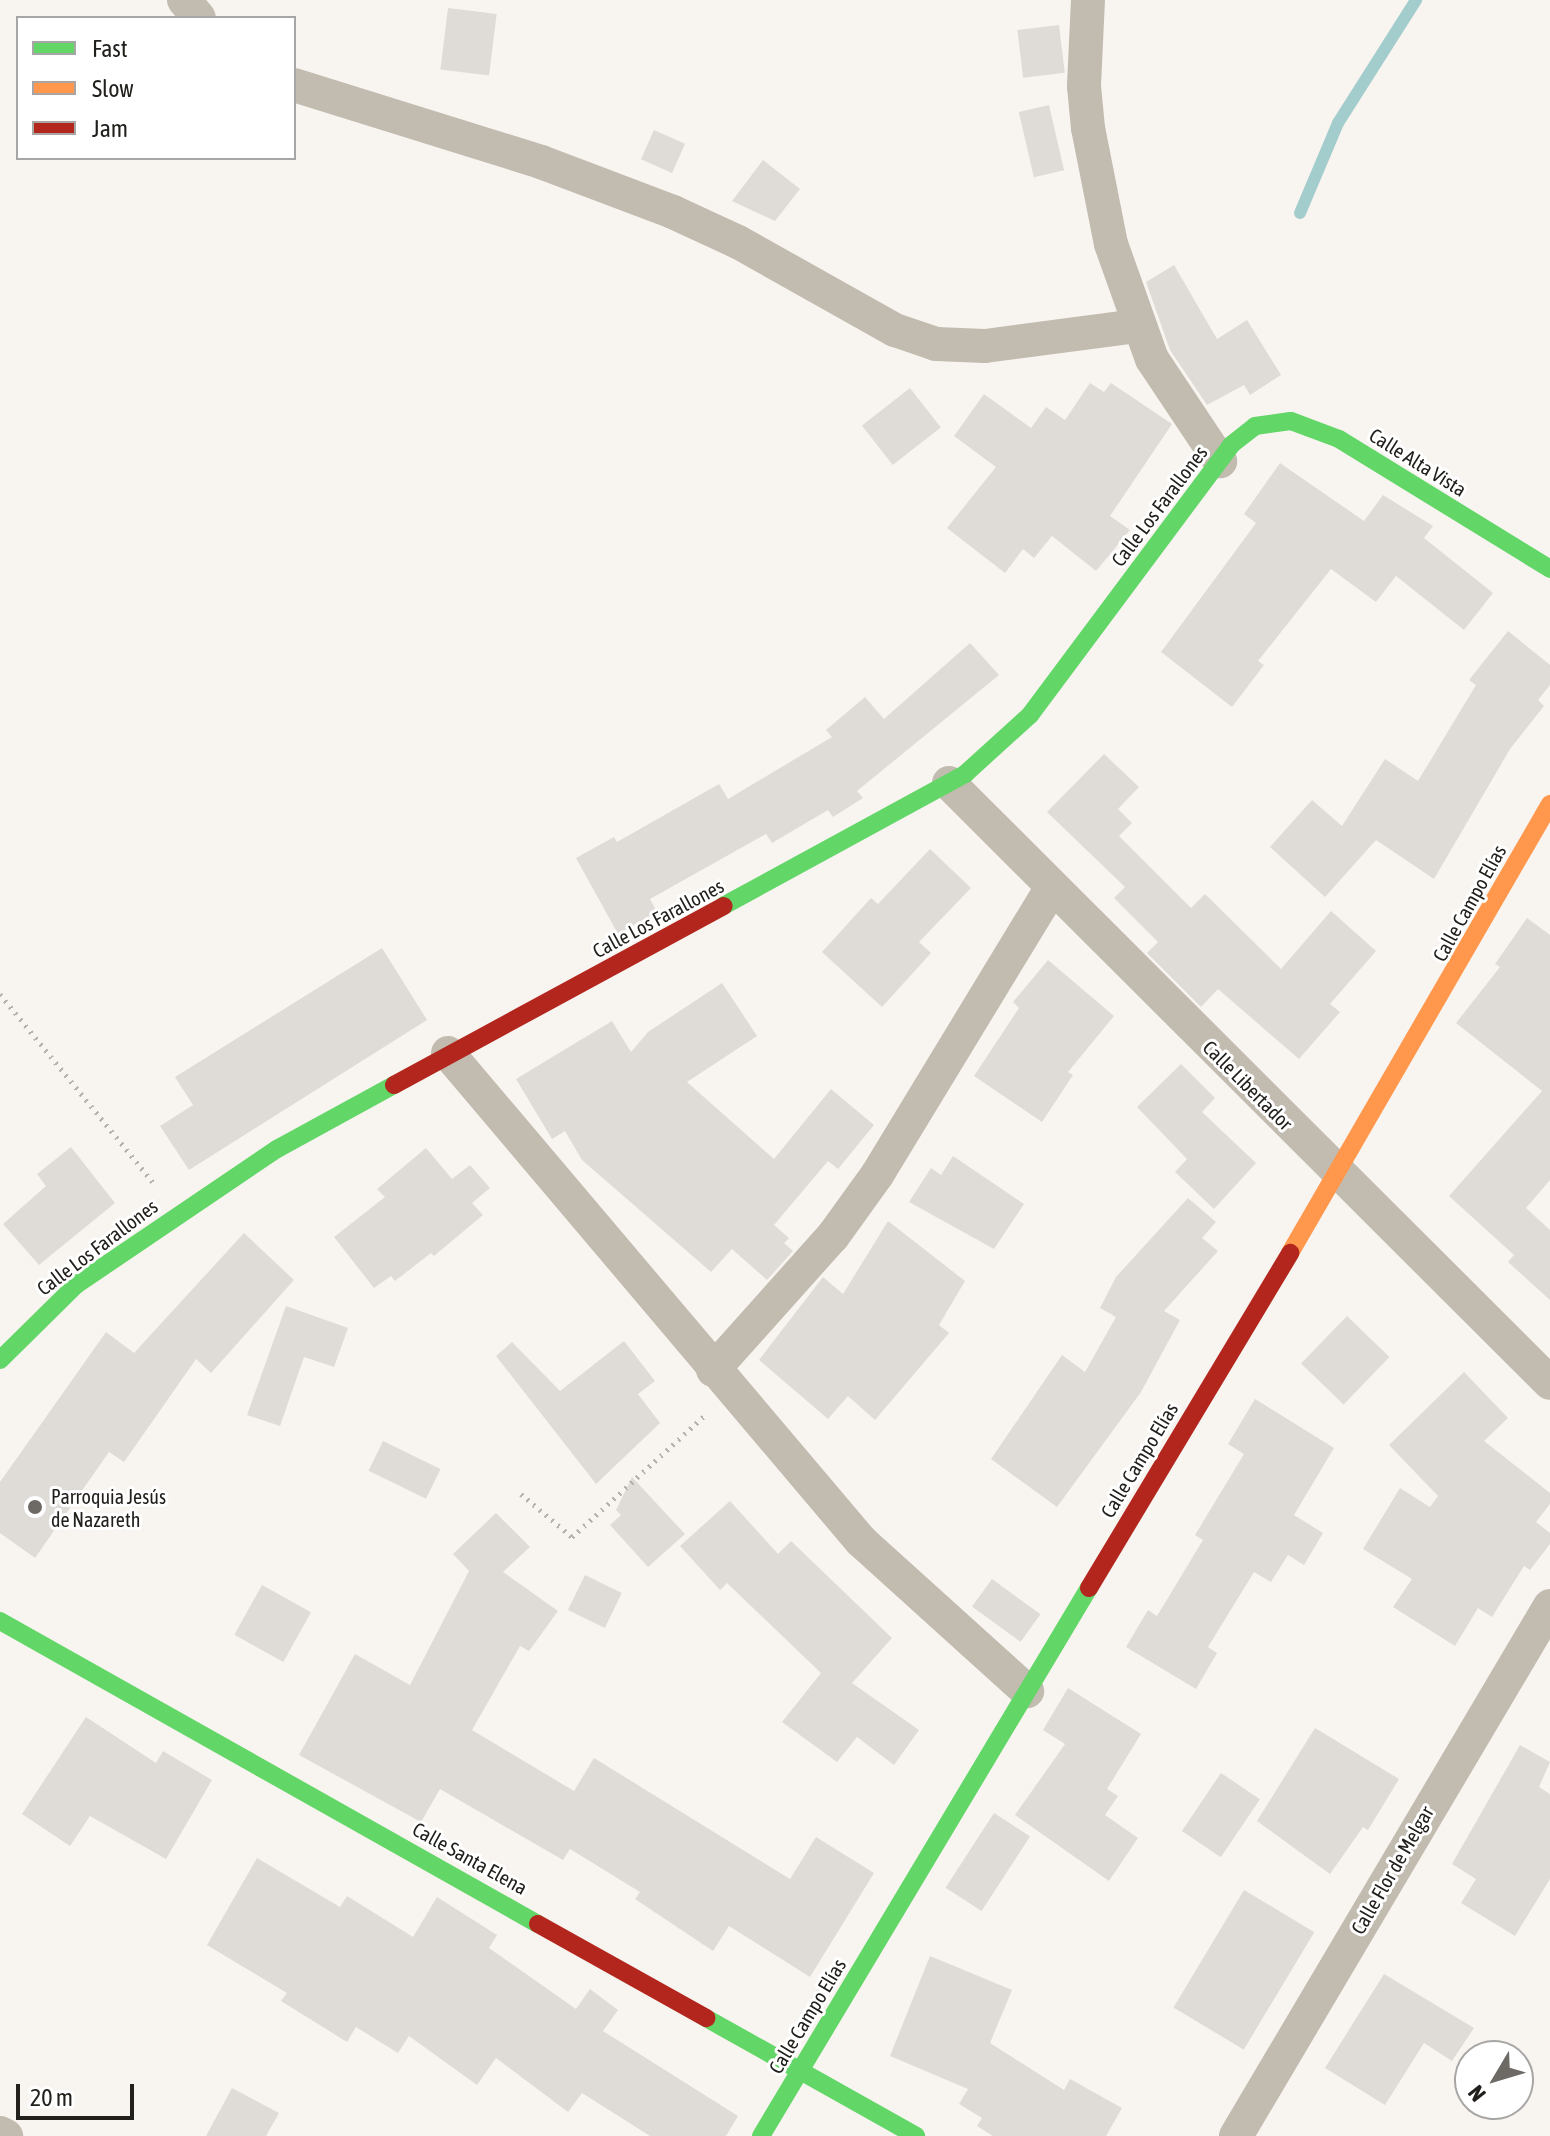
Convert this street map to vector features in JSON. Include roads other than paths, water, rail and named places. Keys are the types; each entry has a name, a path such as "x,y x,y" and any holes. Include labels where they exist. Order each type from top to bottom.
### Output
{"street":[{"path":"184,0 197,16"},
{"path":"1088,0 1084,86 1088,128 1111,244 1136,326 1152,359 1220,461"},
{"path":"296,86 527,157 673,212 738,242 895,330 936,344 985,346 1136,326"},
{"name":"Calle Alta Vista","path":"1255,426 1291,421 1339,439 1550,569"},
{"name":"Calle Los Farallones","path":"0,1360 76,1285 277,1149 448,1053 949,783 1003,745 1030,715 1220,461 1255,426"},
{"name":"Calle Libertador","path":"949,783 1337,1174 1550,1383"},
{"name":"Calle Campo Elías","path":"761,2136 1337,1174 1550,804"},
{"path":"722,1381 877,1175 1052,887"},
{"path":"448,1053 722,1381 861,1541 1027,1691"},
{"name":"Calle Flor de Melgar","path":"1236,2136 1550,1606"},
{"name":"Calle Santa Elena","path":"0,1621 916,2136"},
{"path":"0,2133 6,2136"}],"waterway":[{"path":"1300,213 1338,123 1416,0"}],"place":[{"name":"Parroquia Jesús de Nazareth","path":"35,1507"}]}
